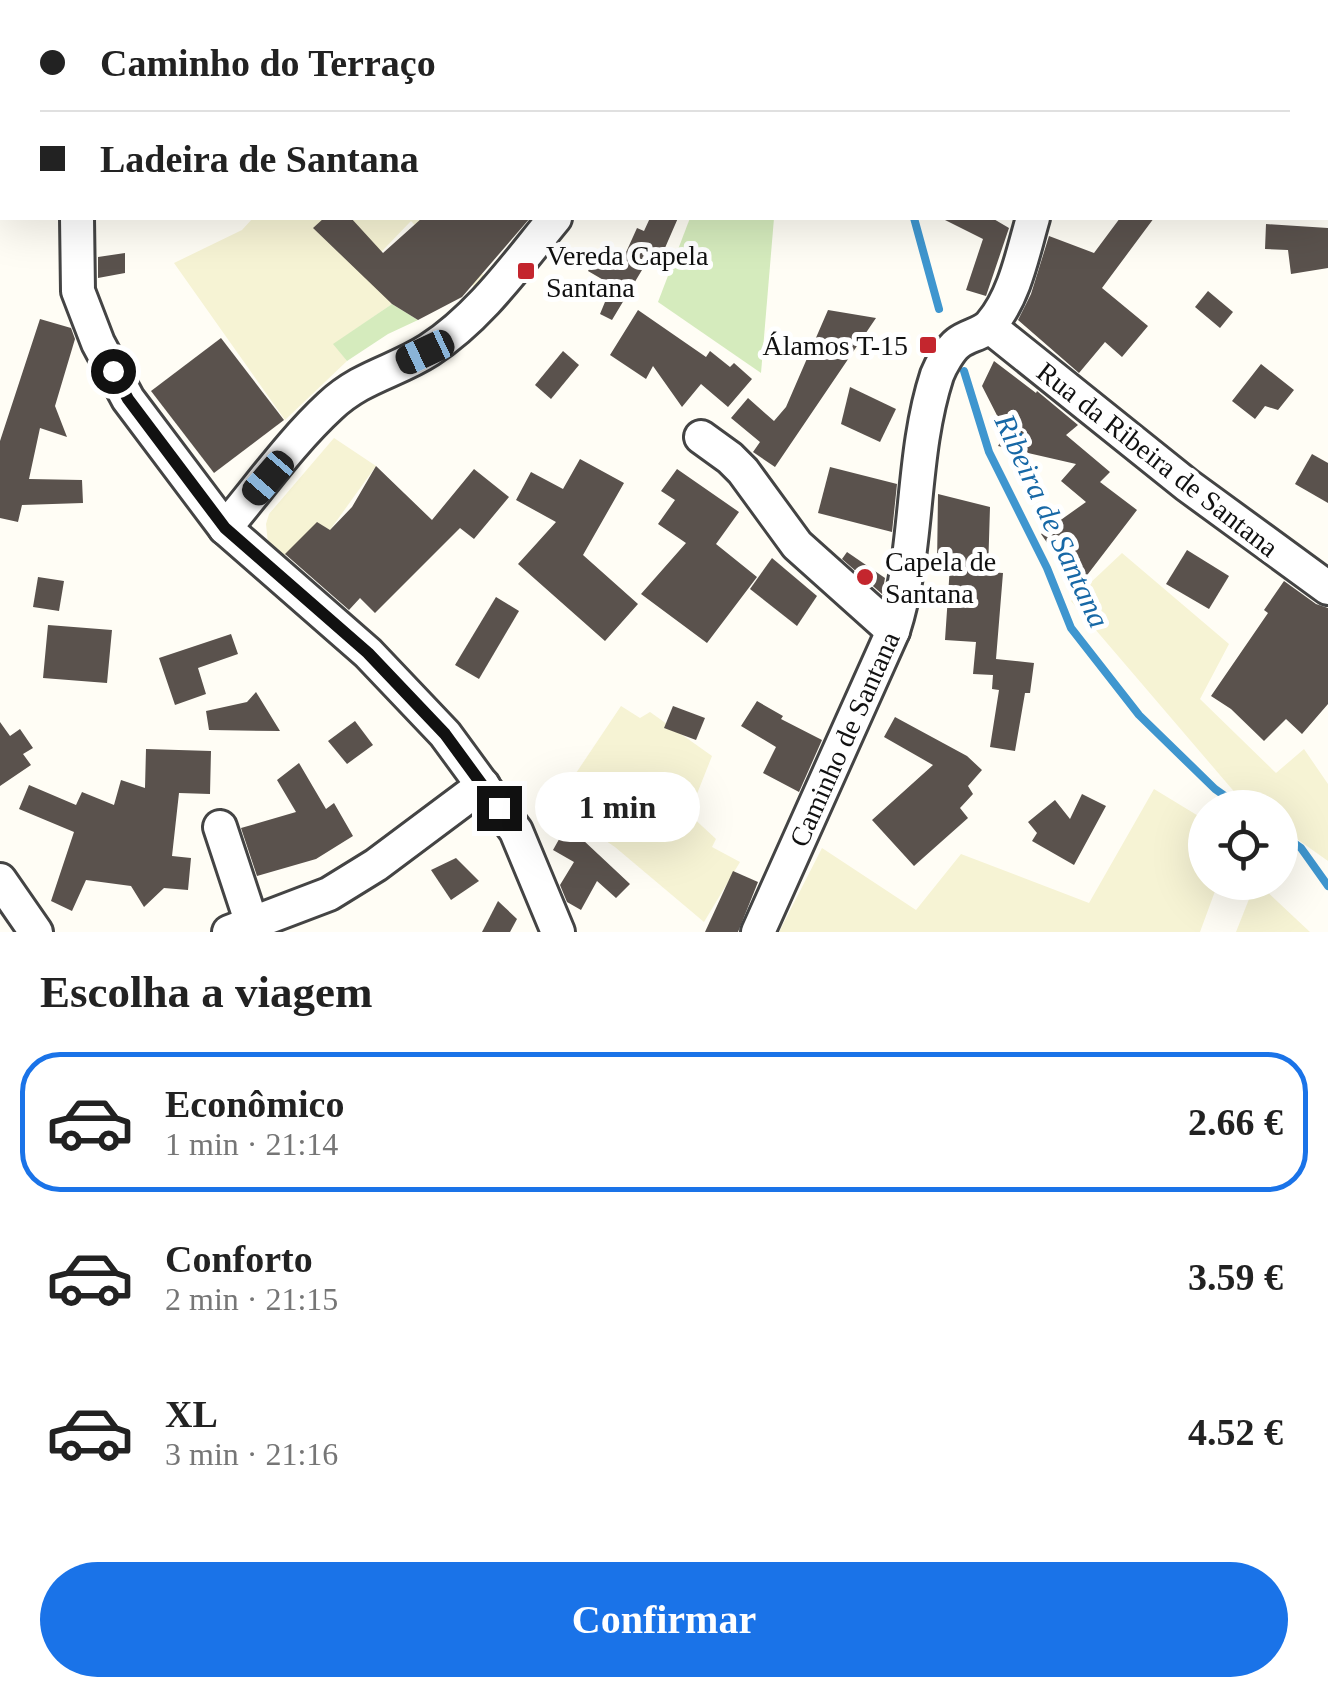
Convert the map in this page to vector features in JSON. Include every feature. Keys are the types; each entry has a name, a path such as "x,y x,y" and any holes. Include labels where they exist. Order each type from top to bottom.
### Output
{"street":[{"path":"77,220 78,291 98,343 128,399 225,528 368,653 445,734 516,830 558,932"},
{"path":"225,528 328,407 358,382 425,352 452,334 512,272 553,220"},
{"name":"Caminho de Santana","path":"758,932 893,631 906,591 918,463 940,368 958,343 990,327 1013,282 1032,220"},
{"name":"Rua da Ribeira de Santana","path":"990,327 1187,485 1328,588"},
{"path":"701,438 743,470 797,545 893,631"},
{"path":"220,827 240,927 329,894 376,865 482,785"},
{"path":"0,880 36,932"}],"shaded area":[{"path":"251,220 420,220 485,276 476,289 411,221 362,272 392,304 334,344 347,361 285,420 174,263 242,230"},
{"path":"334,438 376,466 330,530 317,523 285,555 268,544 269,514"},
{"path":"1122,553 1229,644 1200,699 1276,773 1304,749 1328,784 1328,861 1298,840 1298,790 1233,790 1071,601"},
{"path":"621,706 640,718 650,712 712,756 689,814 716,839 712,847 740,862 704,922 615,847 554,806"},
{"path":"1154,789 1188,810 1188,900 1212,900 1200,932 779,932 822,848 916,910 961,854 1089,903"},
{"path":"1249,900 1276,900 1310,932 1236,932"}],"green space":[{"path":"689,220 774,220 761,373 658,302"},
{"path":"392,304 418,320 347,361 333,344"}],"building":[{"path":"322,220 353,220 383,253 420,220 528,220 462,297 418,320 392,304 313,228"},
{"path":"649,220 677,220 658,264 648,260 612,320 600,314 612,285 588,271 602,247 623,259 637,228 644,231"},
{"path":"945,220 995,220 1009,228 986,296 966,290 983,239"},
{"path":"1119,220 1153,220 1102,288 1148,326 1122,357 1105,342 1079,373 1018,320 1031,294 1049,236 1094,253"},
{"path":"1266,224 1328,228 1328,268 1291,274 1288,250 1265,249"},
{"path":"125,253 125,273 98,278 98,257"},
{"path":"1208,291 1233,312 1220,328 1195,307"},
{"path":"638,310 706,357 710,351 730,367 734,363 752,379 728,407 701,384 682,407 653,366 646,379 610,355"},
{"path":"828,310 876,318 775,467 753,452 760,442 731,418 748,398 774,421 786,407"},
{"path":"40,319 71,328 75,339 55,406 67,437 40,428 29,479 82,480 83,503 22,505 18,522 0,518 0,441"},
{"path":"221,338 284,420 214,473 151,391"},
{"path":"563,351 579,365 551,399 535,385"},
{"path":"994,361 1078,425 1066,435 1110,472 1100,482 1137,510 1078,587 1041,534 1086,502 1061,481 1076,464 998,446 1006,433 982,386"},
{"path":"1261,364 1294,390 1278,410 1265,406 1255,419 1232,401"},
{"path":"850,387 896,409 880,442 841,424"},
{"path":"1312,454 1328,463 1328,503 1295,484"},
{"path":"580,459 624,483 583,555 638,604 605,641 518,564 556,522 516,500 531,472 563,489"},
{"path":"376,466 432,520 474,469 509,497 474,539 460,528 375,613 360,598 349,610 285,554 317,522 330,530 352,507"},
{"path":"830,467 897,484 892,532 818,513"},
{"path":"677,469 739,512 716,544 757,577 707,643 641,594 686,543 658,524 675,500 661,491"},
{"path":"938,494 990,507 988,572 1003,573 996,659 1034,663 1015,751 990,747 999,690 992,689 993,675 973,674 976,642 945,640 950,566 937,566"},
{"path":"1187,550 1229,576 1209,609 1166,584"},
{"path":"847,552 885,578 882,594 842,559"},
{"path":"772,558 817,596 797,626 750,589"},
{"path":"38,577 64,581 59,611 33,607"},
{"path":"1284,581 1328,608 1328,704 1302,734 1286,719 1264,741 1231,709 1211,696 1268,613 1264,610"},
{"path":"496,597 519,611 479,679 455,665"},
{"path":"48,625 112,630 107,683 43,678"},
{"path":"231,634 238,654 198,668 206,694 175,705 159,658"},
{"path":"256,692 280,731 209,730 206,711 247,702"},
{"path":"757,701 783,716 781,719 822,740 799,792 763,773 776,747 741,726"},
{"path":"673,706 705,718 696,740 664,728"},
{"path":"895,717 967,756 982,770 968,786 973,794 960,808 968,818 914,866 872,820 933,765 884,737"},
{"path":"355,721 373,745 347,764 328,741"},
{"path":"0,722 10,736 20,729 33,748 23,754 31,765 0,786"},
{"path":"146,749 211,751 210,794 179,793 172,856 191,858 188,890 164,888 144,907 131,886 86,880 72,911 51,901 74,832 19,809 29,785 76,805 82,792 114,805 121,780 145,788"},
{"path":"299,763 326,809 334,803 353,836 316,859 257,876 241,828 296,812 277,780"},
{"path":"1082,794 1106,806 1074,865 1032,841 1037,833 1028,822 1055,800 1070,819"},
{"path":"567,825 630,884 616,898 597,881 581,910 567,902 560,885 574,862 553,850"},
{"path":"456,858 479,881 451,900 431,870"},
{"path":"733,871 758,882 738,932 705,932"},
{"path":"498,901 517,919 510,932 482,932"}],"waterway":[{"name":"Ribeira de Santana","path":"915,220 939,309"},
{"name":"Ribeira de Santana","path":"964,371 989,452 1047,568 1071,628 1139,715 1216,790"},
{"name":"Ribeira de Santana","path":"1298,846 1328,886"}],"place":[{"name":"Vereda Capela Santana","path":"526,271"},
{"name":"Álamos T-15","path":"928,345"},
{"name":"Capela de Santana","path":"865,577"}],"route":[{"path":"113,371 128,399 225,528 368,653 445,734 499,808"}]}
